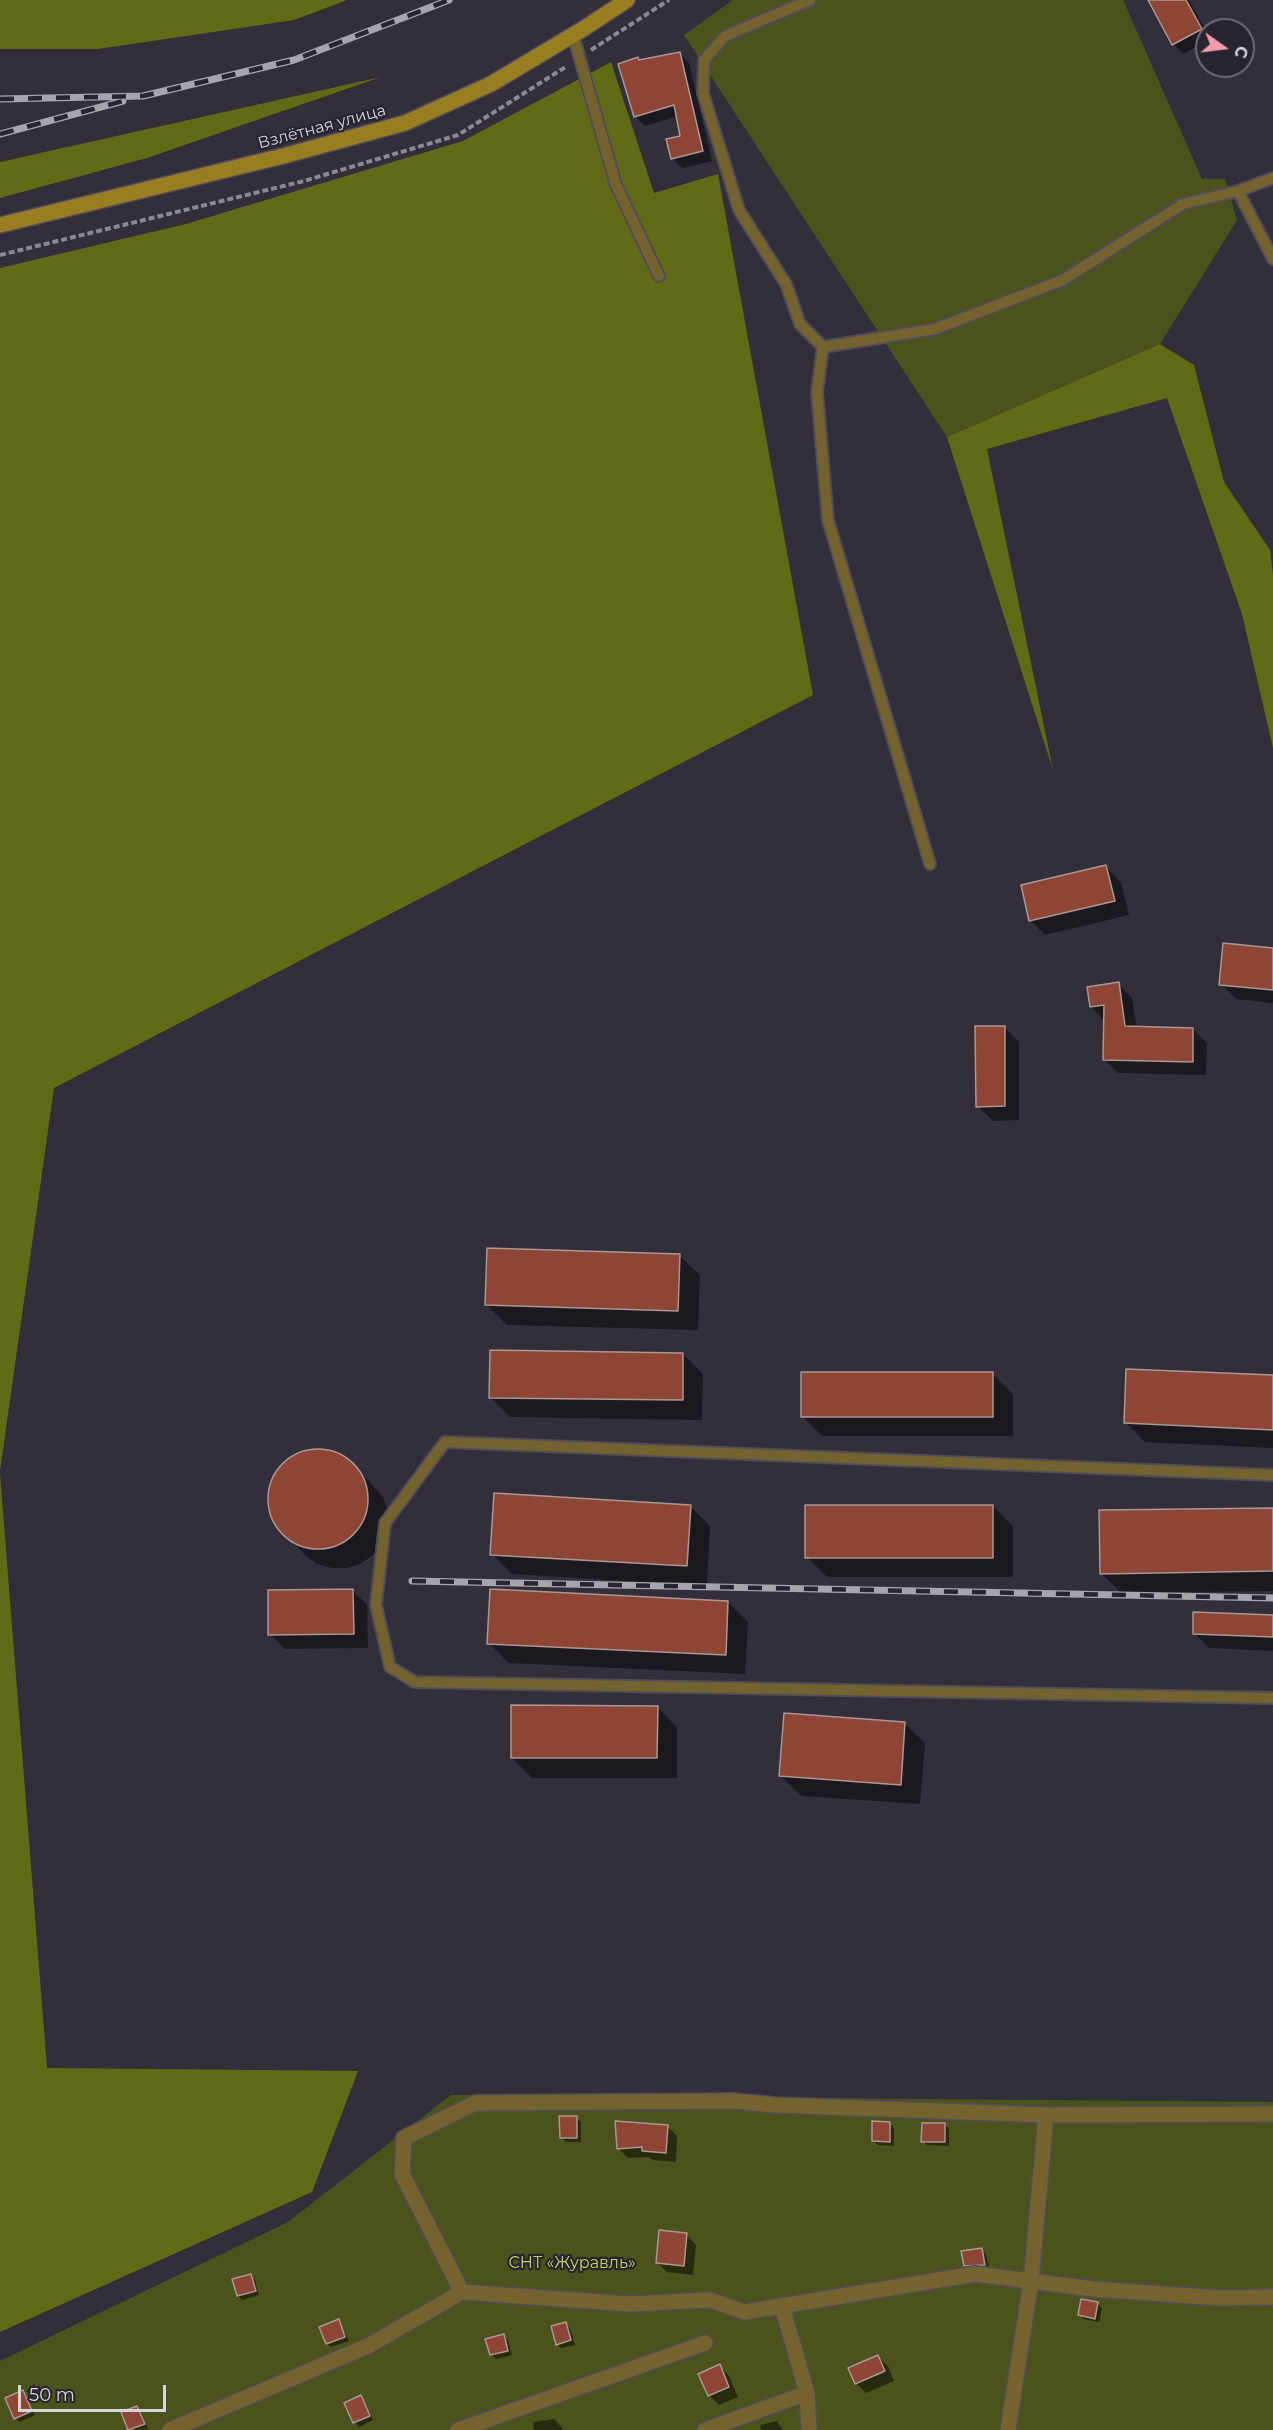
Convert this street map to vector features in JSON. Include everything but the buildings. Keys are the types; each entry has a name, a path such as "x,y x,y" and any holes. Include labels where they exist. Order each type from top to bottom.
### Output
{"street":[{"name":"Взлётная улица","path":"0,225 260,162 405,123 491,84 627,0"},
{"path":"462,2292 402,2174 404,2138 475,2103 733,2101 774,2105 1046,2115 1273,2114"},
{"path":"1008,2430 1031,2281 1046,2115"},
{"path":"170,2430 368,2346 462,2292 630,2304 710,2300 745,2312 975,2274 1151,2293 1220,2298 1273,2297"},
{"path":"782,2306 807,2393 809,2430"},
{"path":"458,2430 705,2343"},
{"path":"705,2430 807,2393"}],"lane":[{"path":"810,0 725,36 704,60 703,93 739,210 786,284 800,324 823,347"},
{"path":"573,35 616,185 659,276"},
{"path":"823,347 946,325 1063,280 1183,204 1238,191 1273,178"},
{"path":"1238,191 1273,259"},
{"path":"823,347 817,392 828,520 930,864"},
{"path":"1273,1475 445,1442 385,1523 376,1605 390,1667 415,1682 1273,1698"}],"green space":[{"path":"0,0 347,0 294,20 98,49 0,49"},
{"path":"733,0 1123,0 1202,179 1225,179 1237,220 1160,344 947,437 684,35"},
{"path":"611,62 654,193 718,174 813,695 54,1088 0,1471 0,268 186,224 463,141"},
{"path":"381,77 147,158 0,198 0,162"},
{"path":"1160,344 1194,365 1224,482 1270,550 1273,575 1273,748 1242,614 1167,398 987,449 1053,770 947,437"},
{"path":"0,1474 47,2068 358,2071 312,2192 0,2332"},
{"name":"СНТ «Журавль»","path":"451,2095 1273,2102 1273,2430 0,2430 0,2361 288,2222"}],"railway":[{"path":"0,99 143,96 294,60 449,0"},
{"path":"0,134 123,101"},
{"path":"412,1581 1273,1598"}]}
